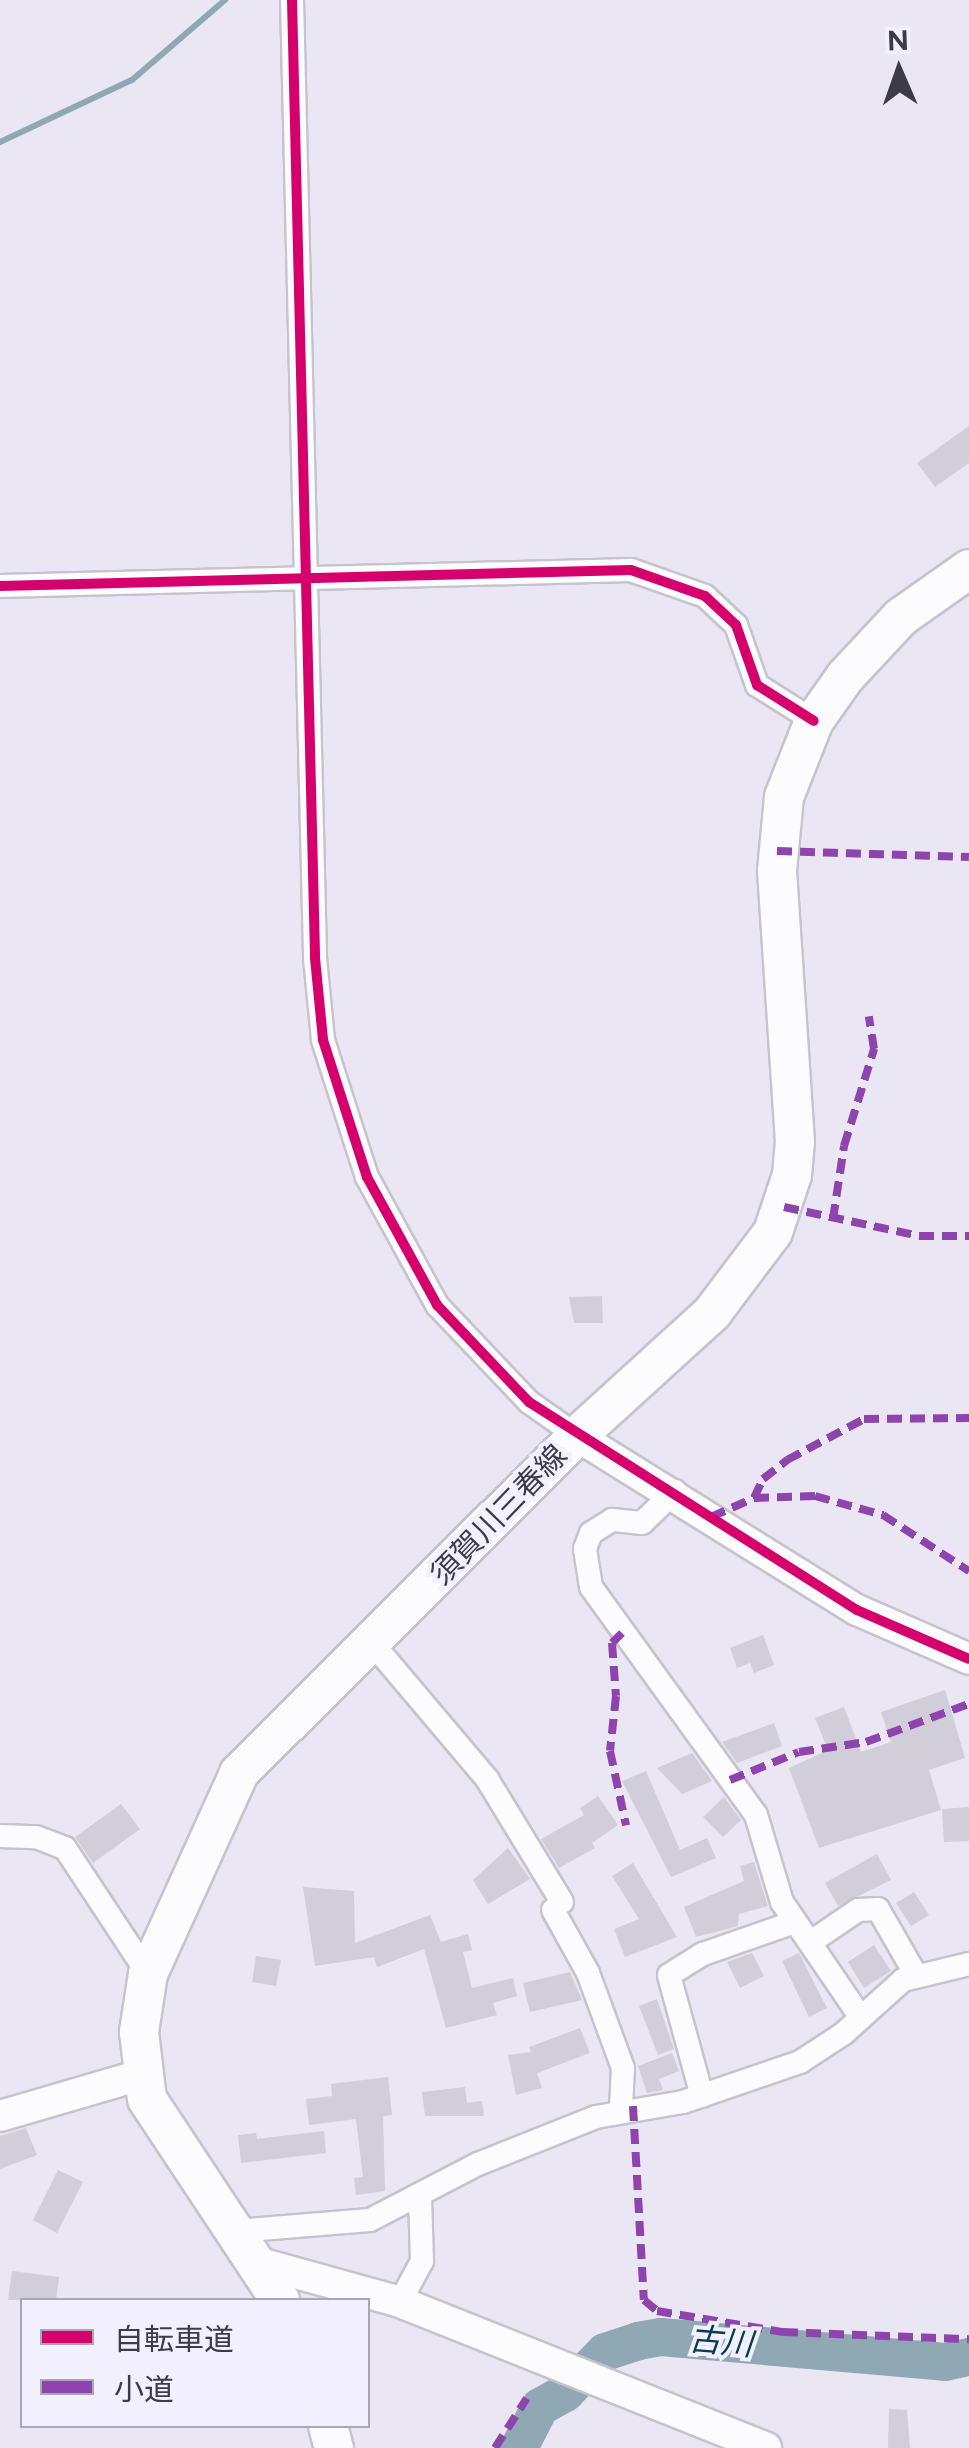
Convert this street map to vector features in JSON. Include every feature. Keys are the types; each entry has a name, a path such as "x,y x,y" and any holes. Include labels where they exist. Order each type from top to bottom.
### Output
{"main road":[{"name":"須賀川三春線","path":"279,2298 158,2122 140,2075 148,1974 239,1773 373,1644 577,1436 738,1285 784,1207 795,1142 777,851 784,797 814,721 870,647 969,569"}],"street":[{"path":"292,0 314,958 334,1086 388,1222 437,1304 529,1402 577,1436 675,1491 857,1610 969,1659"},
{"path":"0,586 632,570 705,596 736,625 756,686 814,721"},
{"path":"675,1491 642,1523 612,1520 591,1534 585,1549 592,1587 756,1815 795,1922 861,2018"},
{"path":"373,1644 487,1779 558,1906 623,2068 622,2108"},
{"path":"0,1836 36,1837 65,1848 148,1974"},
{"path":"811,1942 858,1910 878,1910 916,1976"},
{"path":"702,2096 669,1975 679,1964 795,1922"},
{"path":"246,2246 344,2225 420,2198 478,2164 622,2108 702,2096 800,2062 916,1976 969,1964"},
{"path":"0,2116 140,2075"},
{"path":"400,2302 422,2261 420,2198"},
{"path":"246,2246 400,2302 766,2448"}],"building":[{"path":"969,426 969,463 935,487 917,463"},
{"path":"602,1296 603,1323 574,1323 569,1297"},
{"path":"763,1635 774,1665 754,1673 750,1663 737,1668 730,1648"},
{"path":"945,1690 965,1758 929,1770 941,1810 819,1848 789,1768 828,1750 815,1718 844,1707 861,1752 891,1742 881,1712"},
{"path":"774,1723 782,1746 737,1763 722,1742"},
{"path":"692,1753 712,1781 682,1794 657,1768"},
{"path":"646,1771 680,1850 707,1838 716,1858 671,1877 622,1781"},
{"path":"598,1796 618,1825 592,1843 595,1848 559,1868 541,1839 584,1815 580,1808"},
{"path":"724,1797 741,1820 723,1837 703,1817"},
{"path":"121,1804 140,1829 93,1863 75,1837"},
{"path":"969,1807 969,1841 944,1842 942,1809"},
{"path":"508,1848 530,1879 488,1904 473,1880"},
{"path":"877,1854 891,1880 838,1906 825,1883"},
{"path":"754,1862 768,1906 739,1914 738,1926 696,1937 684,1907 744,1881 740,1866"},
{"path":"633,1863 677,1937 625,1957 614,1929 639,1919 612,1876"},
{"path":"303,1887 354,1891 355,1943 430,1915 441,1942 468,1934 472,1950 463,1952 472,1988 513,1978 517,1996 493,2003 497,2015 446,2028 424,1949 377,1967 374,1957 315,1966"},
{"path":"914,1892 929,1915 911,1926 896,1903"},
{"path":"874,1945 891,1971 864,1988 848,1962"},
{"path":"752,1953 764,1976 740,1988 727,1962"},
{"path":"799,1953 827,2008 809,2017 782,1961"},
{"path":"256,1956 281,1960 276,1986 252,1982"},
{"path":"570,1972 582,2000 530,2012 523,1983"},
{"path":"657,1999 674,2049 658,2055 639,2006"},
{"path":"580,2028 590,2053 537,2073 542,2088 516,2095 508,2055 531,2052 529,2047"},
{"path":"672,2053 679,2071 659,2079 663,2090 647,2093 638,2066"},
{"path":"388,2077 392,2115 383,2116 385,2191 356,2195 354,2178 363,2177 356,2119 309,2125 306,2099 332,2096 331,2084"},
{"path":"465,2087 467,2103 482,2101 484,2116 425,2116 422,2092"},
{"path":"26,2128 37,2155 0,2169 0,2136"},
{"path":"324,2131 326,2153 241,2163 238,2135 256,2133 257,2139"},
{"path":"58,2170 83,2182 57,2233 33,2220"},
{"path":"12,2271 59,2277 56,2298 8,2300"},
{"path":"889,2409 907,2410 910,2448 888,2448"}],"waterway":[{"path":"0,142 132,80 225,0"},
{"name":"古川","path":"519,2448 540,2407 565,2393 605,2352 638,2341 661,2337 945,2362 969,2357"}],"marked path":[{"path":"777,851 969,857"},
{"path":"833,1219 844,1146 874,1049 869,1016"},
{"path":"784,1207 919,1236 969,1236"},
{"path":"754,1498 763,1479 787,1460 864,1419 969,1418"},
{"path":"711,1517 754,1498 815,1496 883,1515 969,1571"},
{"path":"622,1633 612,1643 616,1696 610,1751 626,1825"},
{"path":"730,1780 799,1752 866,1742 969,1704"},
{"path":"633,2106 644,2300 657,2311 783,2332 969,2339"},
{"path":"495,2448 527,2398"}],"cycle path":[{"path":"292,0 315,958 323,1040 367,1177 437,1305 529,1402 857,1610 969,1659"},
{"path":"0,586 631,570 705,596 736,625 757,685 814,721"}]}
